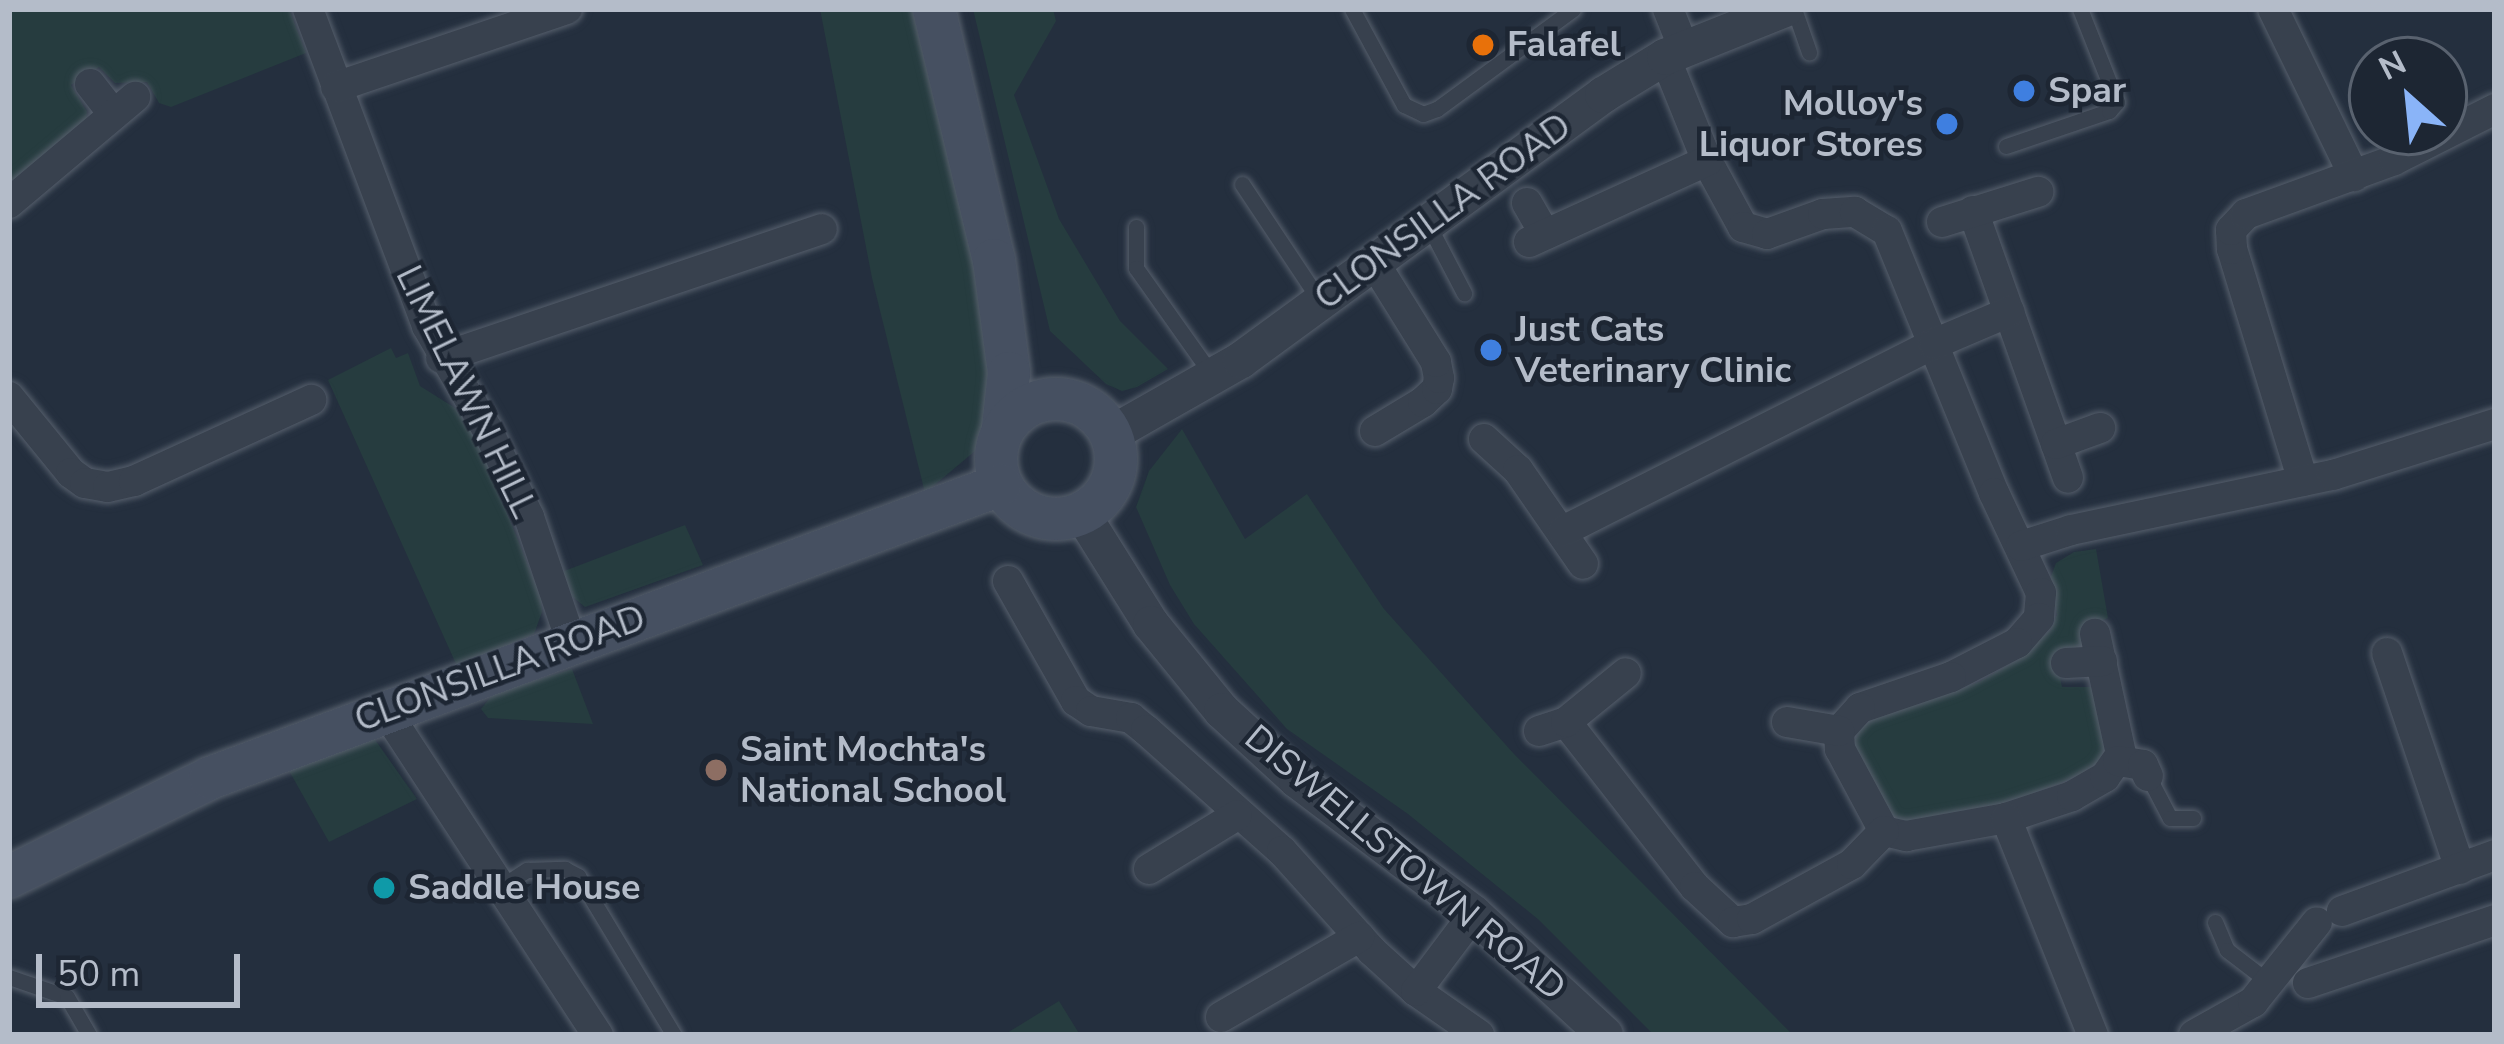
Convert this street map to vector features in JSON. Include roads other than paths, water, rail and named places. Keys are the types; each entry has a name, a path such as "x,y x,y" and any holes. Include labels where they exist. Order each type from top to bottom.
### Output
{"main road":[{"path":"934,9 994,260 1010,375 995,466 1000,485 1011,501 1044,519 1082,514 1097,504 1116,471 1111,434 1086,406 1069,400 1032,403 1003,428"},
{"path":"994,260 1033,353 1069,400"},
{"name":"CLONSILLA ROAD","path":"9,877 210,778 1000,485"}],"street":[{"name":"LIMELAWN HILL","path":"308,9 441,358 487,429 529,518 571,641"},
{"path":"336,87 567,9"},
{"path":"1668,9 1674,53 1707,161 1733,214 1754,234 1837,212 1855,212 1879,224 1893,244 2042,593 2039,618 2031,630 1969,669 1860,708 1838,731"},
{"name":"CLONSILLA ROAD","path":"1111,434 1214,377 1375,264 1507,162 1674,53 1784,9"},
{"path":"2273,9 2354,176"},
{"path":"9,203 124,105 90,84"},
{"path":"2303,481 2232,249 2231,230 2246,214 2354,176 2494,111"},
{"path":"1527,202 1537,238 1707,161"},
{"path":"1942,222 2038,192"},
{"path":"1973,212 2068,478"},
{"path":"441,358 822,230"},
{"path":"1375,264 1415,324 1439,378 1437,389 1423,402 1375,431"},
{"path":"1563,531 1934,344 2009,312"},
{"path":"9,398 71,472 85,483 108,487 134,481 311,400"},
{"path":"2021,546 2071,530 2303,481 2495,424"},
{"path":"2056,444 2100,428"},
{"path":"1484,440 1518,470 1583,564"},
{"name":"DISWELLSTOWN ROAD","path":"1082,514 1150,624 1222,711 1297,780 1474,914 1605,1035"},
{"path":"1008,581 1076,701 1091,711 1131,718 1282,850 1359,937 1417,991 1479,1035"},
{"path":"1884,832 1906,836 2006,818 2090,788 2118,761 2116,715 2098,648 2066,663"},
{"path":"2387,653 2461,869"},
{"path":"1626,673 1552,727 1695,887 1733,922 1753,919 1863,857 1884,832"},
{"path":"385,710 598,1035"},
{"path":"1787,722 1838,731"},
{"path":"1838,731 1840,749 1884,832"},
{"path":"2118,761 2143,765 2148,776"},
{"path":"1149,869 1237,815"},
{"path":"2006,818 2093,1035"},
{"path":"2194,1035 2253,1002 2329,917 2495,855"},
{"path":"1417,991 1474,914"},
{"path":"2308,983 2495,920"},
{"path":"1221,1017 1359,937"}],"lane":[{"path":"1352,9 1404,105 1423,114 1437,109 1573,9"},
{"path":"1794,9 1809,52"},
{"path":"2006,146 2110,111 2117,102 2080,9"},
{"path":"1242,184 1321,302"},
{"path":"1427,224 1465,292"},
{"path":"1136,226 1136,268 1214,377"},
{"path":"2148,776 2170,818 2192,818"},
{"path":"502,886 527,870 565,868 578,876 674,1035"},
{"path":"2215,922 2239,963 2270,983"},
{"path":"9,977 67,997 89,1035"}],"place":[{"name":"Falafel","path":"1483,45"},
{"name":"Spar","path":"2024,91"},
{"name":"Molloy's Liquor Stores","path":"1947,124"},
{"name":"Just Cats Veterinary Clinic","path":"1491,350"},
{"name":"Saint Mochta's National School","path":"716,770"},
{"name":"Saddle House","path":"384,888"}]}
